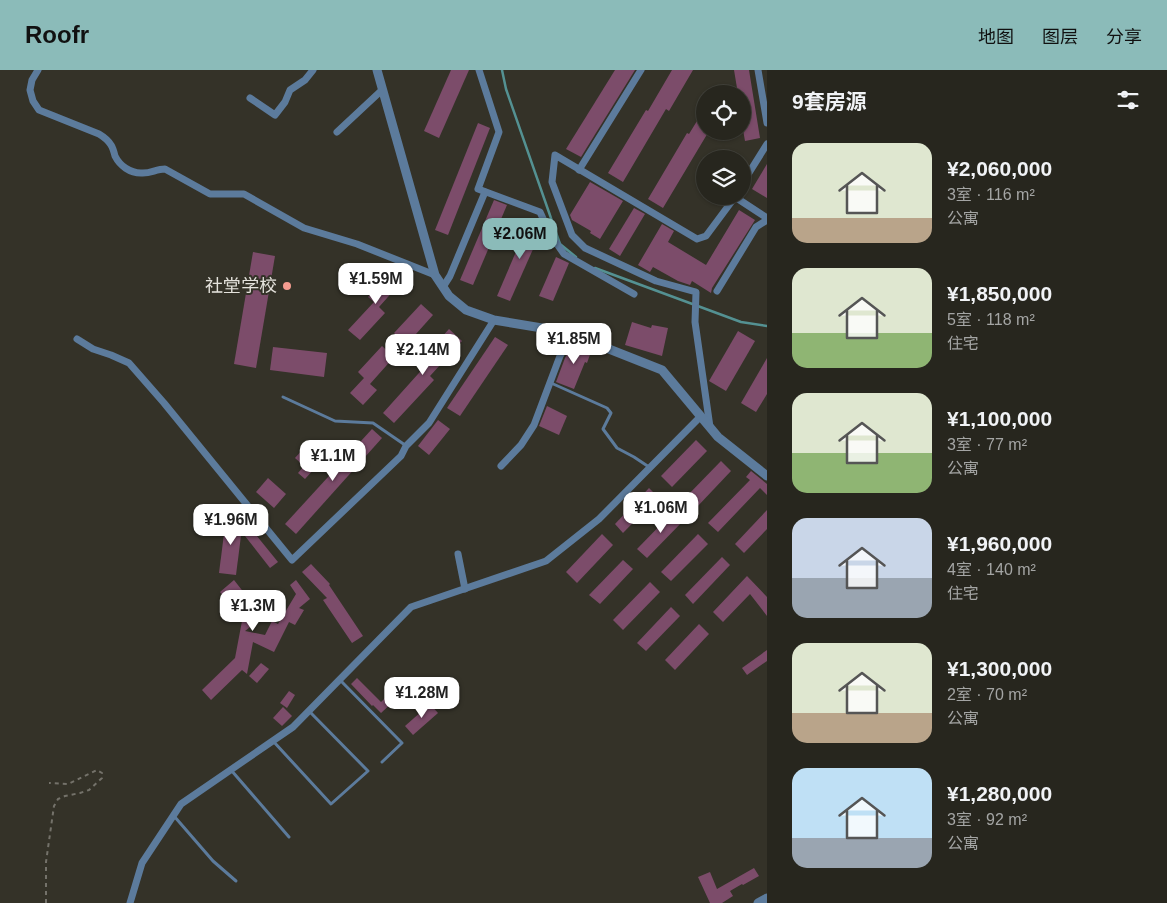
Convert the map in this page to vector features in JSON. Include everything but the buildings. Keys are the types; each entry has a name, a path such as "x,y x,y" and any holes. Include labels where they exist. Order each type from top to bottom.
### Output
{"street":[{"path":"38,70 32,80 30,90 33,101 39,110 104,137 111,145 117,160 129,170 140,174 165,170 210,194 244,194 304,228 357,244 435,275"},
{"path":"250,98 274,114 285,102 290,90 305,80 313,70"},
{"path":"377,70 435,275 449,296 466,310 494,320 566,332 662,370 718,437 767,476"},
{"path":"479,70 498,132 478,189 540,212 550,234 564,254 634,294"},
{"path":"579,170 641,70"},
{"path":"758,70 767,123"},
{"path":"337,132 382,90"},
{"path":"751,170 767,144"},
{"path":"710,427 696,322 696,292 656,281 585,248 572,235 552,182 555,155 697,239 706,236 729,205"},
{"path":"443,287 450,276 485,192"},
{"path":"717,291 756,227 767,219 747,205"},
{"path":"77,338 92,349 129,363 292,560 401,456 406,446 429,423 494,320"},
{"path":"501,466 522,445 534,425 560,356 572,334"},
{"path":"130,903 142,863 181,804 293,727 411,606 546,561 599,519 701,416"},
{"path":"458,554 465,589"},
{"path":"758,903 767,898"}],"lane":[{"path":"551,382 612,412 603,429 617,448 650,468"},
{"path":"283,397 335,421 373,423 406,446"},
{"path":"340,679 402,743 382,762"},
{"path":"273,741 331,804 368,771 308,711"},
{"path":"231,770 290,837"},
{"path":"173,816 213,861 236,881"}],"path":[{"path":"46,903 46,862 54,806 58,799 89,790 102,778 102,773 97,770 68,784 50,782"}],"waterway":[{"path":"502,70 506,89 560,244 576,257"},
{"path":"595,268 741,322 767,326"}],"place":[{"name":"社堂学校","path":"287,286"}]}
